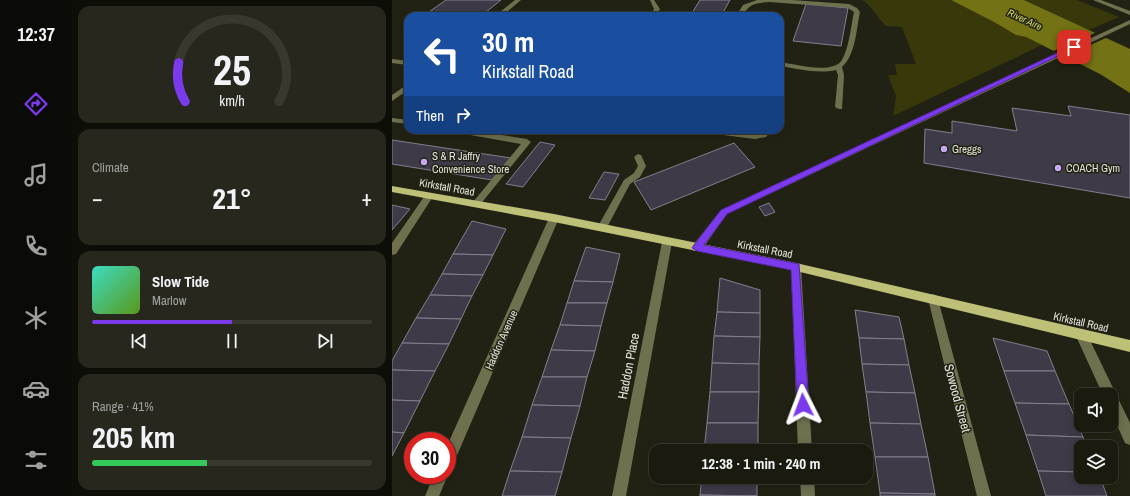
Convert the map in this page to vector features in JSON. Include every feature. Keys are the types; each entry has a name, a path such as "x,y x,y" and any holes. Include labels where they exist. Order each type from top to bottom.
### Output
{"main road":[{"name":"Kirkstall Road","path":"392,189 554,218 796,267 1130,346"}],"street":[{"path":"503,12 518,0"},
{"path":"645,0 652,0 657,8 655,12"},
{"path":"1096,0 1130,13"},
{"path":"741,12 745,6 752,2 765,1 849,6 855,9 857,12 845,62 839,67 819,70 784,65"},
{"path":"697,248 724,212 1048,59 1130,22"},
{"path":"392,61 404,62"},
{"path":"838,107 841,75 839,67"},
{"path":"392,99 404,89"},
{"path":"392,120 404,122"},
{"path":"476,204 527,142 478,134"},
{"path":"736,134 755,136 764,134"},
{"path":"602,228 627,182 637,175 642,166 638,157"},
{"path":"392,251 429,196"},
{"name":"Haddon Avenue","path":"456,441 554,218"},
{"name":"Haddon Place","path":"618,496 667,242"},
{"path":"796,267 805,444"},
{"name":"Sowood Street","path":"933,299 984,496"},
{"path":"1081,334 1107,388"},
{"path":"1118,413 1130,438"},
{"path":"432,496 437,484"},
{"path":"807,484 808,496"}],"shaded area":[{"path":"862,0 951,0 1016,35 1026,37 1042,45 893,116 896,96 888,75 897,75 895,64 916,64 902,27 886,26 865,1"},
{"path":"1024,0 1077,0 1119,17 1089,30"}],"water":[{"name":"River Aire","path":"951,0 1024,0 1130,49 1130,93 1100,74 1026,37 1016,35"}],"pier":[{"path":"1097,32 1108,37 1062,58 1051,52"}],"building":[{"path":"446,0 501,0 486,12 429,12"},
{"path":"700,0 730,0 723,12 692,12"},
{"path":"806,4 848,8 841,46 793,41"},
{"path":"1068,106 1130,115 1130,198 924,163 925,129 952,133 952,121 1017,131 1012,108 1071,116"},
{"path":"392,140 511,158 492,180 392,164"},
{"path":"540,142 555,145 523,187 506,184"},
{"path":"734,143 755,167 651,210 634,182"},
{"path":"604,172 619,174 605,200 589,198"},
{"path":"769,203 775,212 765,216 759,207"},
{"path":"392,205 410,209 392,230"},
{"path":"472,221 506,229 493,255 453,254"},
{"path":"586,247 620,254 613,282 574,281"},
{"path":"453,254 493,255 483,275 442,274"},
{"path":"442,274 483,275 472,296 430,295"},
{"path":"720,278 760,290 760,313 717,312"},
{"path":"574,281 613,282 607,303 567,303"},
{"path":"430,295 472,296 461,319 416,318"},
{"path":"567,303 607,303 601,326 560,325"},
{"path":"855,310 899,317 904,339 859,338"},
{"path":"717,312 760,313 760,337 714,336"},
{"path":"416,318 461,319 449,344 402,343"},
{"path":"560,325 601,326 595,351 551,350"},
{"path":"714,336 760,337 759,364 712,363"},
{"path":"859,338 904,339 909,365 862,364"},
{"path":"993,338 1047,351 1055,371 1004,371"},
{"path":"402,343 449,344 435,371 392,370 392,361"},
{"path":"551,350 595,351 587,377 542,377"},
{"path":"712,363 759,364 759,392 710,392"},
{"path":"862,364 909,365 915,393 866,392"},
{"path":"392,370 435,371 420,401 392,400"},
{"path":"1004,371 1055,371 1069,404 1015,403"},
{"path":"542,377 587,377 580,406 532,405"},
{"path":"710,392 759,392 758,423 707,423"},
{"path":"866,392 915,393 921,424 870,423"},
{"path":"392,400 420,401 404,433 392,432"},
{"path":"1015,403 1069,404 1074,416 1074,432 1081,432 1083,437 1026,435"},
{"path":"532,405 580,406 571,438 522,437"},
{"path":"707,423 758,423 758,444 705,444"},
{"path":"870,423 921,424 928,457 875,457"},
{"path":"392,432 404,433 392,456"},
{"path":"1026,435 1083,437 1084,440 1074,440 1074,472 1038,471"},
{"path":"522,437 571,438 562,472 510,471"},
{"path":"875,457 928,457 935,494 880,493"},
{"path":"510,471 562,472 555,496 502,496"},
{"path":"1038,471 1074,472 1074,484 1103,484 1107,496 1046,496"},
{"path":"701,484 757,484 757,496 700,495"},
{"path":"880,493 935,494 935,496 880,496"},
{"path":"700,495 757,496 700,496"}],"place":[{"name":"Greggs","path":"944,149"},
{"name":"S & R Jaffry Convenience Store","path":"424,162"},
{"name":"COACH Gym","path":"1058,168"}],"route":[{"path":"803,405 796,267 697,248 724,212 1074,47"}]}
